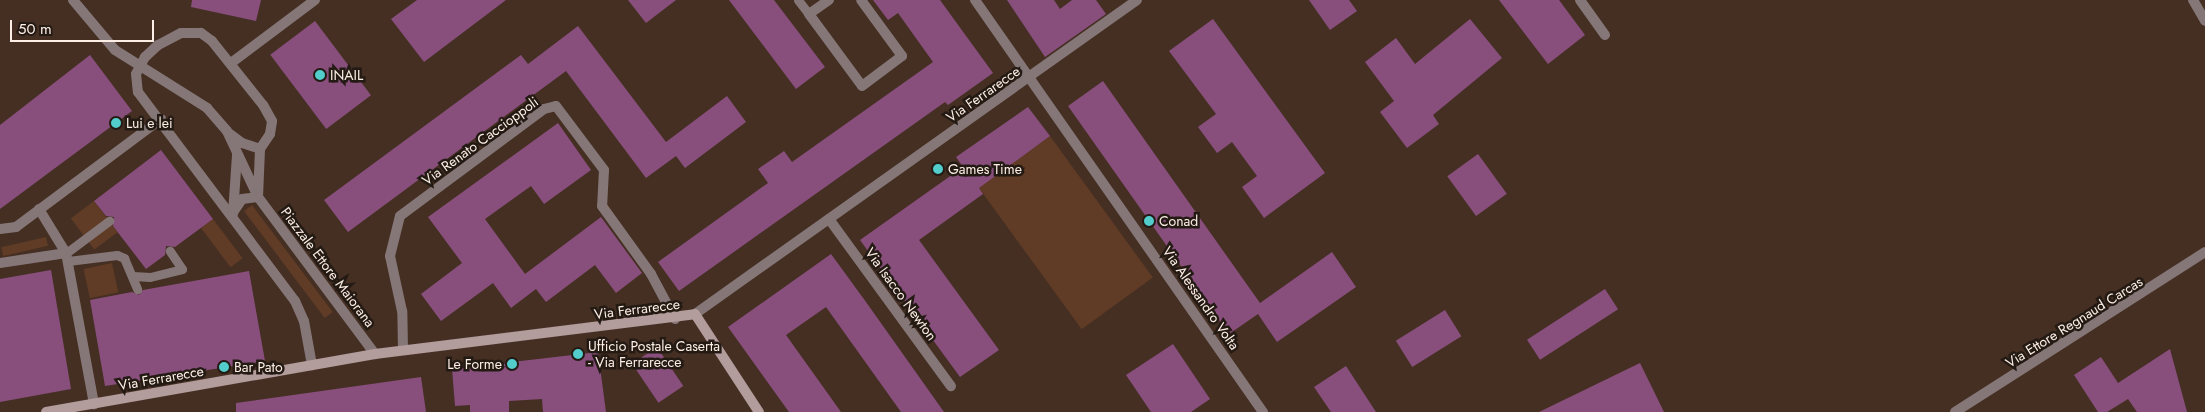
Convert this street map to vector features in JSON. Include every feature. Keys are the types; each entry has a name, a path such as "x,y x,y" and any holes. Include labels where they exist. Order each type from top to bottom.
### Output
{"street":[{"path":"72,0 115,50 207,108 227,132 242,143 260,149"},
{"path":"231,63 314,0"},
{"path":"829,0 809,14 862,86 902,56 861,0"},
{"name":"Via Alessandro Volta","path":"975,0 1031,77 1263,412"},
{"name":"Via Ferrarecce","path":"46,412 375,354 675,320 695,314 1137,0"},
{"path":"1580,0 1604,35"},
{"path":"2193,0 2205,21"},
{"path":"233,214 242,199 258,198 260,149 270,134 272,121 231,63 200,33 181,33 158,44 144,57 136,74 138,92 161,119 233,214 295,301 304,321 312,365"},
{"name":"Via Renato Caccioppoli","path":"403,350 402,311 390,256 400,216 544,109 556,106 604,170 602,206 651,274 675,320"},
{"path":"0,229 16,227 161,119"},
{"name":"Piazzale Ettore Maiorana","path":"227,132 258,198 375,354"},
{"path":"233,214 237,154"},
{"path":"40,209 67,257 94,404"},
{"name":"Via Isacco Newton","path":"829,219 951,386"},
{"name":"Via Ettore Regnaud Carcas","path":"1955,412 2192,264 2205,252"},
{"path":"0,263 67,257"},
{"path":"2192,264 2205,263"},
{"path":"695,314 759,412"}],"lane":[{"path":"798,0 809,14"},
{"path":"67,257 109,221"},
{"path":"133,276 150,277 182,269 170,251"},
{"path":"67,257 116,255 130,265 136,289"}],"shaded area":[{"path":"1050,136 1153,278 1082,329 979,188"},
{"path":"94,201 117,232 94,250 71,218"},
{"path":"252,205 333,312 325,318 244,211"},
{"path":"213,219 242,258 231,267 201,228"},
{"path":"46,237 48,246 3,256 1,247"},
{"path":"112,263 118,292 90,298 84,269"}],"building":[{"path":"192,0 261,0 256,21 191,7"},
{"path":"417,0 506,0 424,62 391,19"},
{"path":"628,0 676,0 646,23"},
{"path":"729,0 774,0 825,67 796,89"},
{"path":"873,0 940,0 993,73 948,105 945,102 679,291 658,262 768,183 758,169 784,151 792,162 933,62 898,13 888,20"},
{"path":"1007,0 1054,0 1060,9 1072,0 1096,0 1106,14 1045,57"},
{"path":"1309,0 1349,0 1357,11 1330,30"},
{"path":"1499,0 1559,0 1585,35 1548,64"},
{"path":"1213,19 1325,173 1264,218 1242,187 1257,176 1232,142 1217,153 1198,127 1216,114 1169,51"},
{"path":"1470,19 1502,58 1433,115 1439,124 1407,148 1380,112 1394,101 1365,62 1396,38 1415,64"},
{"name":"INAIL","path":"315,21 371,95 326,129 270,55"},
{"path":"578,26 666,142 727,96 746,122 685,168 676,156 646,178 566,71 348,232 324,200 521,55 528,64"},
{"path":"90,55 132,111 0,209 0,125"},
{"path":"1103,81 1260,303 1332,252 1356,287 1277,342 1258,314 1229,334 1068,106"},
{"path":"1028,107 1050,136 979,188 983,194 919,240 999,350 960,377 860,240 963,167 956,157"},
{"path":"558,123 591,170 544,204 531,186 485,219 525,274 601,217 642,273 616,293 595,265 546,302 536,289 511,308 493,283 441,321 421,294 462,263 428,217"},
{"path":"161,150 213,219 175,247 166,246 165,255 146,269 113,226 114,217 106,216 94,201"},
{"path":"1478,154 1507,194 1476,216 1447,176"},
{"path":"831,254 944,412 901,412 826,307 786,335 841,412 789,412 728,327"},
{"path":"51,270 71,389 0,402 0,279"},
{"path":"249,271 265,361 105,386 90,300 132,292 139,295 143,290"},
{"path":"1605,289 1618,309 1540,360 1527,340"},
{"path":"1445,310 1461,336 1412,367 1396,341"},
{"path":"1173,344 1210,399 1191,412 1151,412 1126,375"},
{"path":"657,347 683,386 658,403 632,364"},
{"path":"2170,349 2187,412 2137,412 2128,399 2107,412 2098,412 2074,375 2101,357 2118,383"},
{"path":"598,352 606,412 543,412 542,399 509,401 509,412 470,412 470,405 455,406 452,369"},
{"path":"1640,363 1664,412 1539,412"},
{"path":"1346,366 1376,412 1331,412 1314,387"},
{"path":"421,377 426,412 236,412 236,403"}],"place":[{"name":"INAIL","path":"320,75"},
{"name":"Lui e lei","path":"116,123"},
{"name":"Games Time","path":"938,169"},
{"name":"Conad","path":"1149,221"},
{"name":"Ufficio Postale Caserta - Via Ferrarecce","path":"578,354"},
{"name":"Le Forme","path":"512,364"},
{"name":"Bar Pato","path":"224,367"}]}
